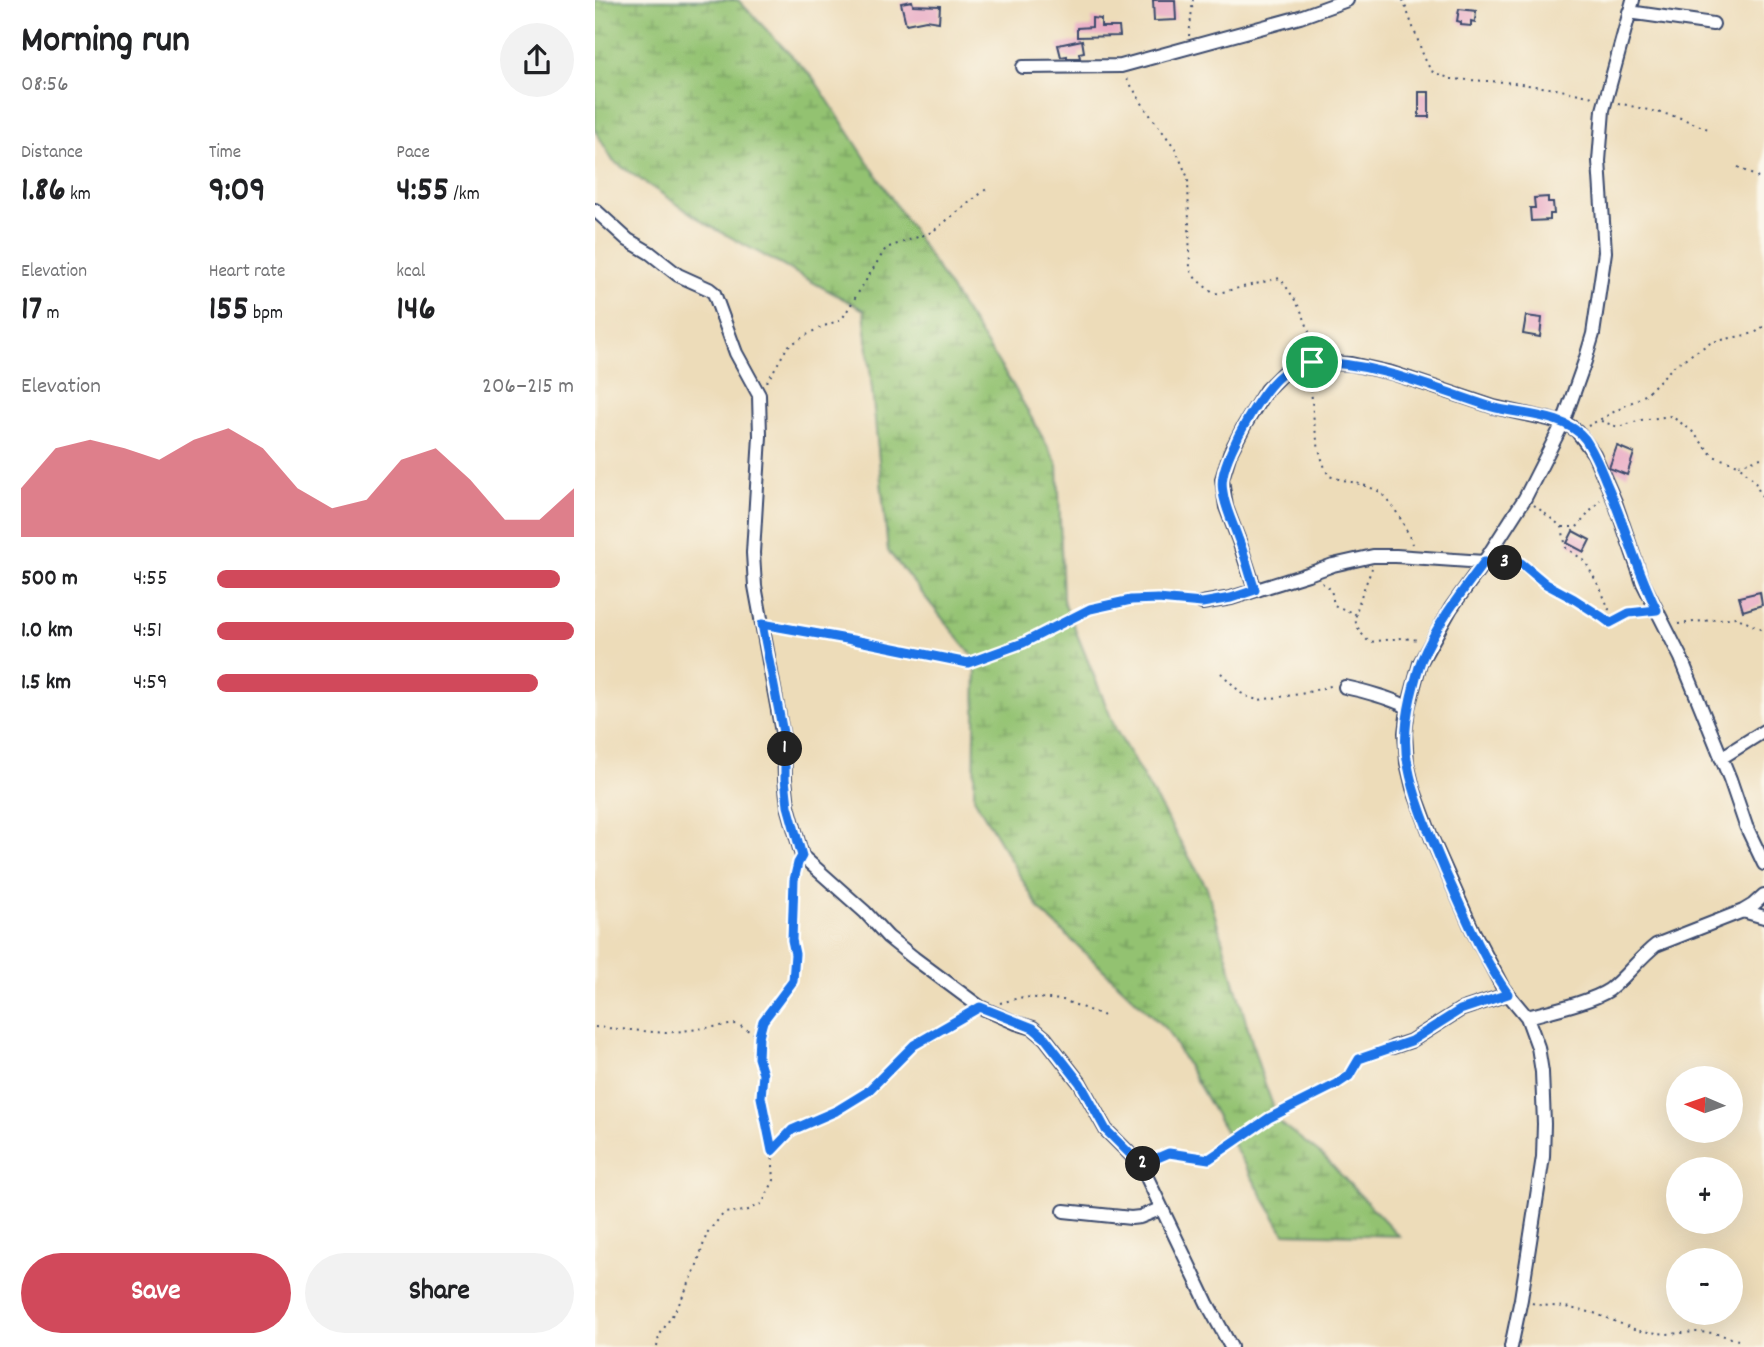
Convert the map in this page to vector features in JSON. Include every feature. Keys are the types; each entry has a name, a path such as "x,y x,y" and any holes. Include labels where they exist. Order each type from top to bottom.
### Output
{"street":[{"path":"1023,67 1121,66 1300,17 1347,0"},
{"path":"1511,1347 1543,1157 1542,1072 1538,1046 1527,1017 1494,972 1432,839 1413,788 1407,763 1405,733 1408,708 1420,663 1430,643 1525,498 1563,423 1593,334 1605,252 1599,161 1601,128 1605,99 1631,6 1713,24"},
{"path":"595,210 628,240 678,275 714,293 737,353 759,395 760,436 753,553 755,586 785,743 788,806 802,856 865,912 888,937 980,1007 1033,1028 1045,1038 1080,1083 1106,1130 1141,1165 1160,1209 1231,1347"},
{"path":"1255,590 1226,507 1222,479 1230,453 1244,426 1266,390 1285,372 1312,362 1351,364 1392,373 1494,407 1563,423 1577,431 1594,454 1640,576 1681,658 1746,826 1764,864"},
{"path":"1202,603 1231,598 1333,565 1373,556 1484,562"},
{"path":"1345,687 1395,701 1408,708"},
{"path":"1721,758 1764,731"},
{"path":"1527,1017 1598,996 1610,989 1656,945 1743,911 1764,895"},
{"path":"1743,911 1764,918"},
{"path":"1393,1047 1411,1041 1460,1010 1508,994"},
{"path":"1063,1211 1131,1218 1160,1209"}],"path":[{"path":"1187,47 1193,0"},
{"path":"1403,0 1431,71 1451,79 1518,83 1605,99 1678,117 1708,129"},
{"path":"1121,66 1133,89 1175,148 1188,177 1190,270 1196,279 1214,294 1280,278 1300,306 1311,341 1313,404 1319,453 1324,467 1329,476 1378,491 1409,532 1417,558"},
{"path":"1738,167 1764,179"},
{"path":"759,395 788,346 842,319 886,248 932,232 989,187"},
{"path":"1577,431 1645,395 1676,364 1712,342 1755,333 1764,326"},
{"path":"1599,421 1618,427 1641,420 1671,416 1691,430 1713,456 1738,465 1754,480 1764,502"},
{"path":"1738,465 1764,457"},
{"path":"1525,498 1562,527 1577,527 1609,488"},
{"path":"1562,527 1566,548 1585,561 1601,590 1609,609 1602,617"},
{"path":"1373,556 1373,567 1356,615 1356,624 1369,642 1402,638 1430,643"},
{"path":"1484,562 1521,563 1546,584 1610,623 1629,613 1657,610"},
{"path":"1308,574 1331,589 1334,605 1356,615"},
{"path":"762,624 968,663 1023,643 1090,609 1131,600 1158,599 1202,603"},
{"path":"1665,626 1736,617 1764,631"},
{"path":"1221,673 1241,693 1258,700 1301,694 1331,685 1345,687"},
{"path":"657,1347 659,1336 678,1306 695,1270 707,1233 724,1213 745,1211 762,1204 774,1180 772,1151 761,1097 763,1074 758,1058 759,1036 763,1021 793,981 794,880 802,856"},
{"path":"772,1151 792,1130 836,1111 867,1092 914,1045 980,1007 1023,997 1063,1000 1104,1016"},
{"path":"595,1027 666,1033 737,1024 759,1036"},
{"path":"1141,1165 1169,1153 1209,1159 1269,1118 1349,1076 1359,1059 1393,1047"},
{"path":"1521,1299 1538,1305 1594,1313 1639,1331 1667,1334 1714,1333 1738,1340"}],"green space":[{"path":"595,0 738,0 814,79 1013,385 1058,465 1063,600 1116,730 1207,888 1261,1073 1279,1122 1323,1156 1399,1236 1284,1233 1167,1030 1040,910 974,798 976,660 888,551 864,310 708,225 613,161 595,130"}],"building":[{"path":"1153,0 1175,0 1176,20 1154,21"},
{"path":"912,1 913,5 940,6 939,22 926,20 906,24 901,3"},
{"path":"1459,9 1476,11 1475,22 1471,21 1471,26 1461,25 1461,22 1457,21"},
{"path":"1092,18 1101,19 1101,27 1119,27 1120,36 1077,37 1077,28 1092,27"},
{"path":"1082,40 1084,52 1079,53 1080,58 1061,57 1058,45"},
{"path":"1419,92 1429,92 1429,117 1419,117"},
{"path":"1548,197 1548,202 1553,202 1554,214 1550,214 1550,220 1531,221 1530,208 1535,208 1534,198"},
{"path":"1526,316 1542,318 1540,337 1523,334"},
{"path":"1617,446 1634,453 1627,475 1609,468"},
{"path":"1573,531 1590,540 1584,552 1567,543"},
{"path":"1760,592 1762,605 1743,611 1739,597"}],"route":[{"path":"1312,362 1351,364 1392,373 1494,407 1563,423 1577,431 1594,454 1615,502 1643,583 1657,610 1629,613 1610,623 1546,584 1521,563 1484,562 1451,608 1420,663 1408,708 1405,733 1407,763 1413,788 1432,839 1473,931 1508,994 1460,1010 1411,1041 1359,1059 1349,1076 1337,1084 1269,1118 1209,1159 1169,1153 1141,1165 1106,1130 1080,1083 1045,1038 1033,1028 980,1007 914,1045 867,1092 836,1111 792,1130 772,1151 761,1097 763,1074 758,1058 759,1036 763,1021 793,981 794,880 802,856 788,806 785,743 762,624 968,663 1023,643 1090,609 1131,600 1158,599 1202,603 1255,590 1226,507 1222,479 1224,470 1244,426 1266,390 1285,372 1312,362"}]}
